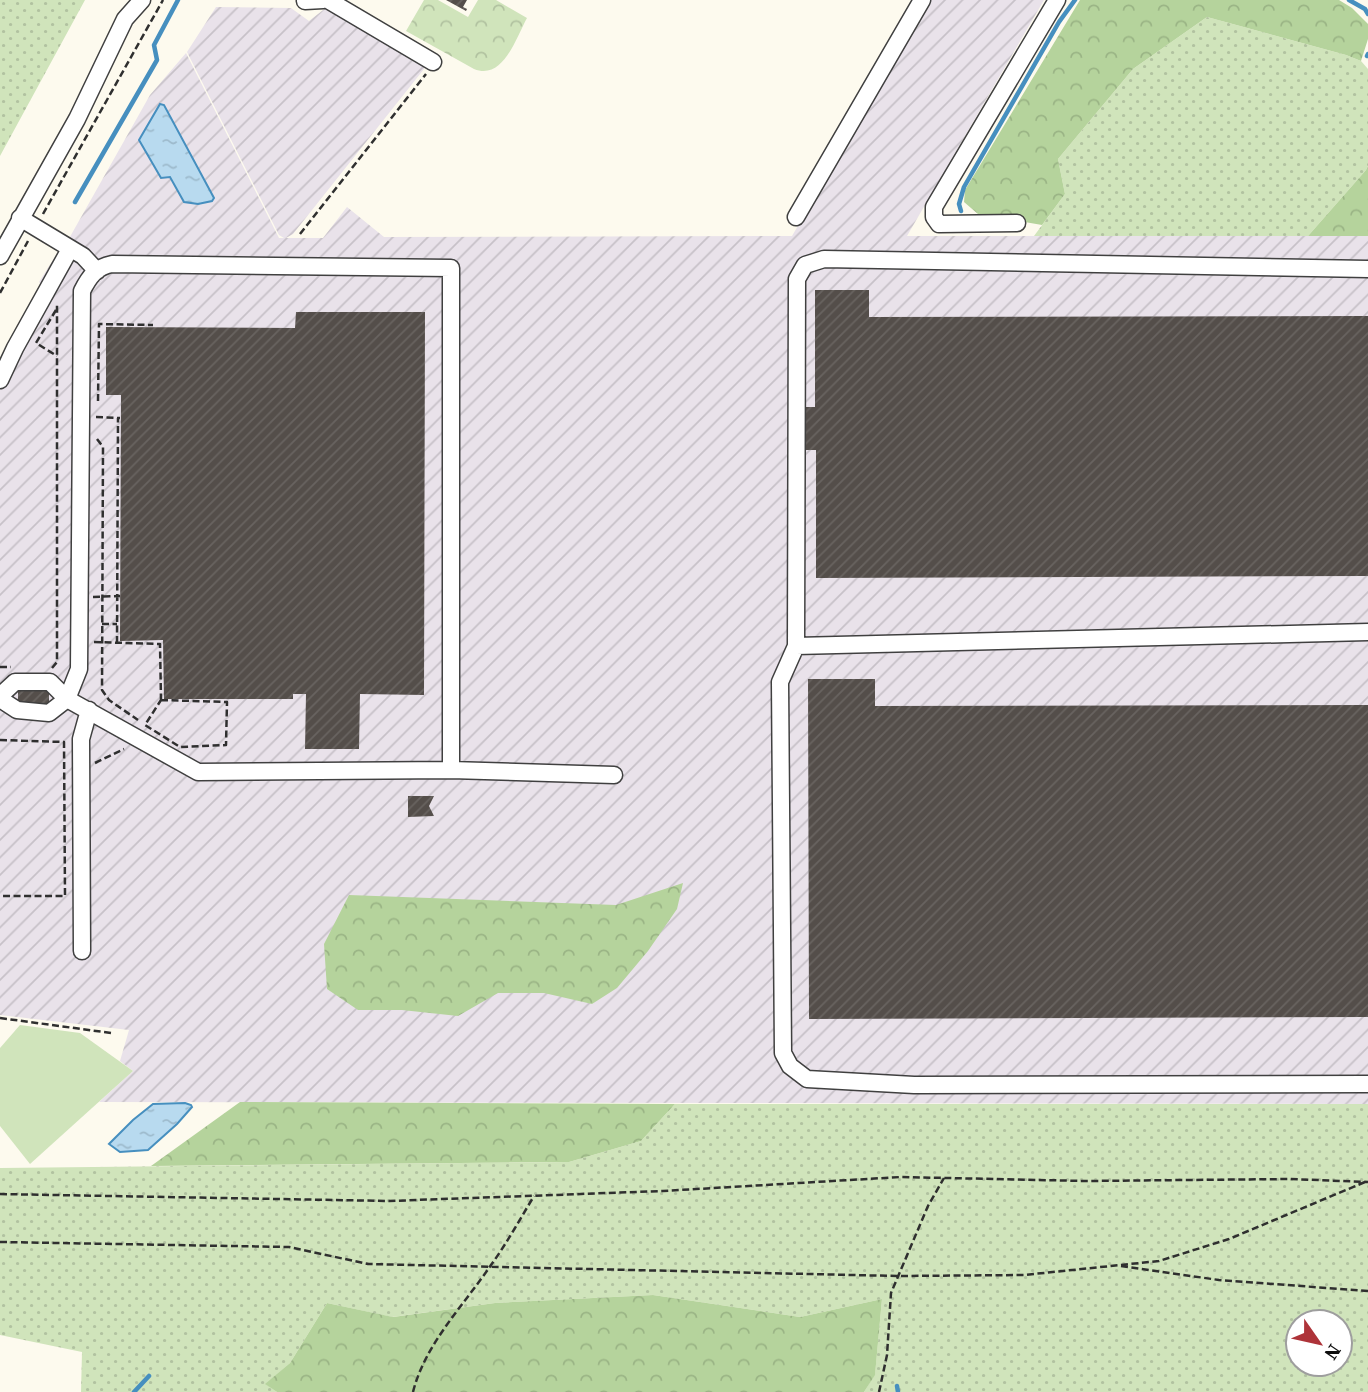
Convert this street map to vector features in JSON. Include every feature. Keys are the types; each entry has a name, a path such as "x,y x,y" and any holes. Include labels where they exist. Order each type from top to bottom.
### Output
{"street":[{"path":"125,0 125,19"},
{"path":"0,256 77,119 125,19 142,0"},
{"path":"305,1 326,0 433,62"},
{"path":"796,216 922,0"},
{"path":"1017,223 939,223 934,217 934,207 1057,0"},
{"path":"20,218 83,257 97,271"},
{"path":"0,380 70,249"},
{"path":"1368,270 824,259 805,265 797,279 796,646 780,682 783,1053 790,1066 807,1079 914,1086 1368,1084"},
{"path":"451,770 451,268 112,264 97,271 88,279 82,291 79,669 67,699 49,713 17,710 0,697 15,682 50,682 67,699 141,731 198,772 451,770 614,775"},
{"path":"796,646 1368,632"},
{"path":"82,951 80,739 89,710"}],"path":[{"path":"0,293 163,0"},
{"path":"300,234 433,62"},
{"path":"52,668 57,662 57,301"},
{"path":"57,309 36,343 57,356"},
{"path":"97,404 99,324 153,325"},
{"path":"117,643 118,418"},
{"path":"97,429 97,442 103,447 101,682 104,694 141,731 180,747 226,746 227,702 161,700"},
{"path":"102,624 117,624"},
{"path":"80,642 160,644 161,700 130,746 80,770"},
{"path":"0,667 13,667"},
{"path":"0,740 64,742 65,896 0,896"},
{"path":"0,1018 111,1033"},
{"path":"879,1392 887,1355 891,1293 928,1206 945,1177"},
{"path":"0,1194 389,1201 945,1177 1086,1181 1290,1179 1367,1182"},
{"path":"0,1242 289,1247 368,1264 897,1276 1024,1275 1159,1261 1230,1239 1367,1182"},
{"path":"413,1392 416,1377 447,1325 491,1265 535,1196"},
{"path":"1116,1266 1219,1280 1368,1291"}],"shaded area":[{"path":"930,0 1044,0 907,236 1368,236 1368,1104 99,1102 133,1071 120,1061 129,1030 0,1015 0,359 41,284 39,282 67,238 69,239 150,95 186,53 279,238 284,238 279,235 187,52 216,7 291,8 309,21 327,7 425,61 424,69 293,234 286,238 323,238 347,207 384,237 792,236"}],"green space":[{"path":"0,0 85,0 0,156"},
{"path":"424,0 438,0 468,17 478,0 496,0 527,18 507,56 493,69 484,71 474,69 406,31"},
{"path":"1080,0 1339,0 1352,8 1368,24 1368,39 1361,61 1207,17 1133,69 1058,159 1065,194 1042,225 978,214 964,202 965,190"},
{"path":"1207,17 1361,61 1368,69 1366,170 1308,236 1034,236 1065,194 1058,159 1133,69"},
{"path":"1368,166 1368,236 1308,236 1366,170"},
{"path":"683,883 677,909 648,951 617,988 592,1004 544,993 498,993 458,1016 402,1010 358,1010 327,989 324,944 349,895 616,905"},
{"path":"20,1025 80,1033 133,1071 30,1164 0,1126 0,1048"},
{"path":"240,1102 675,1104 641,1141 569,1162 151,1166"},
{"path":"675,1104 1368,1104 1368,1392 864,1392 875,1374 882,1299 800,1317 653,1295 495,1303 392,1317 327,1303 290,1363 266,1384 277,1392 81,1392 82,1352 0,1335 0,1168 569,1162 641,1141"},
{"path":"653,1295 800,1317 882,1299 875,1375 864,1392 277,1392 265,1384 290,1363 327,1303 393,1317 495,1303"}],"water":[{"path":"160,104 164,105 214,198 212,201 198,204 184,202 170,177 161,178 139,140"},
{"path":"185,1103 192,1107 148,1150 120,1152 109,1144 153,1104"}],"building":[{"path":"446,0 467,0 463,7 467,9 466,11"},
{"path":"815,290 869,290 869,317 1368,316 1368,576 816,578 816,450 805,450 805,407 815,407"},
{"path":"296,312 425,312 424,695 360,694 359,749 305,749 306,694 293,694 293,699 164,699 163,640 120,641 121,395 106,395 106,327 295,328"},
{"path":"808,679 875,679 875,706 1368,705 1368,1017 809,1019"},
{"path":"18,691 49,691 49,704 18,703"},
{"path":"408,796 434,796 429,806 434,816 408,817"}],"waterway":[{"path":"75,202 157,60 154,45 178,0"},
{"path":"961,211 959,204 964,187 1059,22 1075,0"},
{"path":"1349,0 1365,9 1368,14"},
{"path":"134,1392 149,1376"},
{"path":"897,1386 898,1392"}]}
